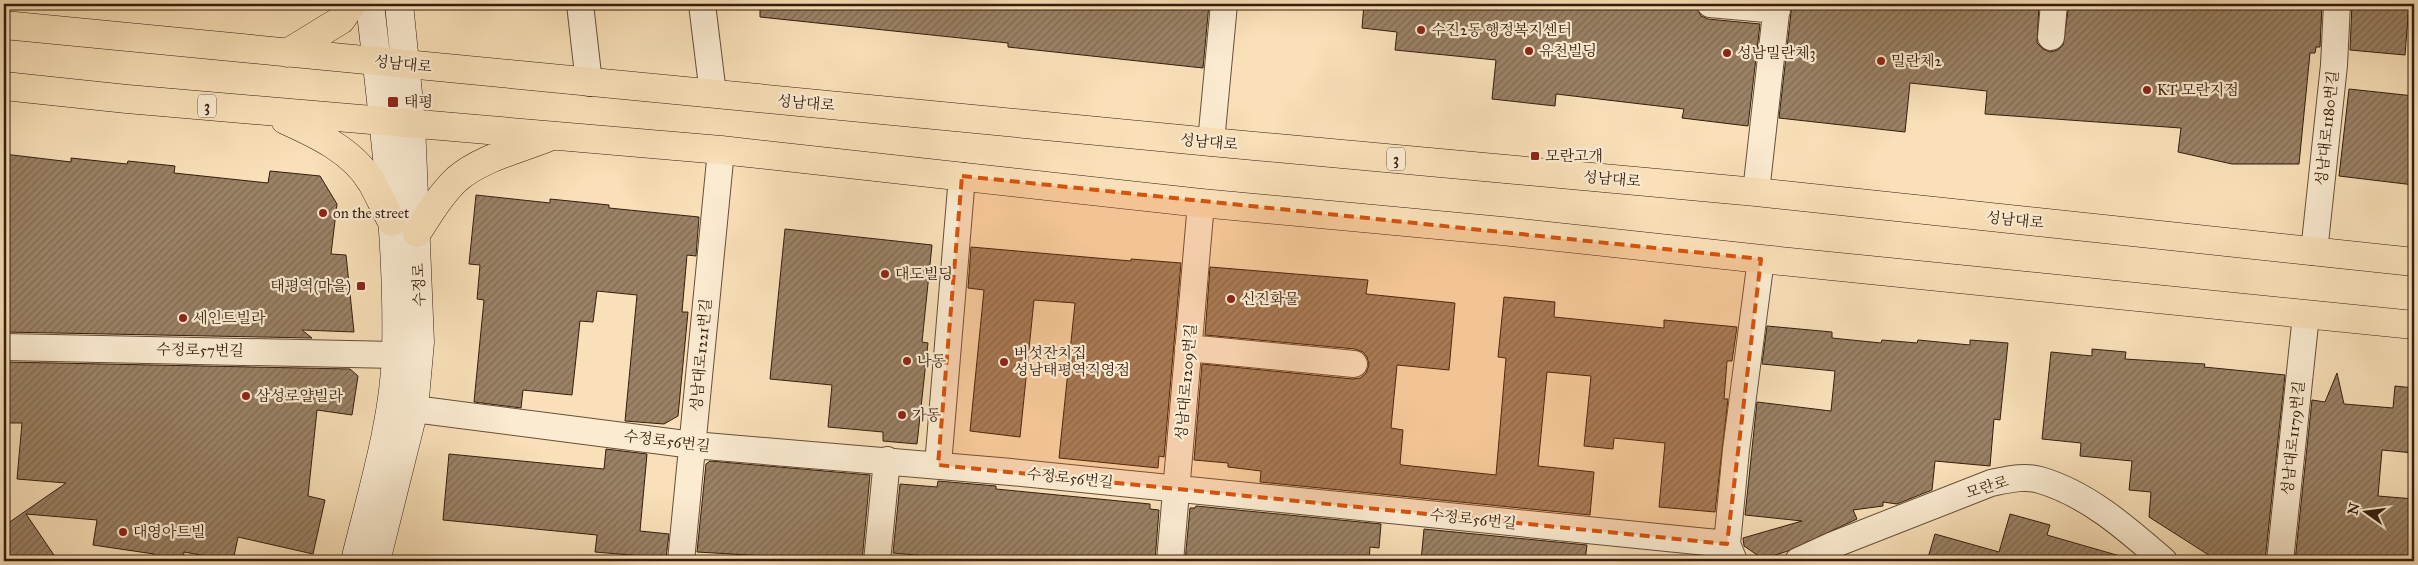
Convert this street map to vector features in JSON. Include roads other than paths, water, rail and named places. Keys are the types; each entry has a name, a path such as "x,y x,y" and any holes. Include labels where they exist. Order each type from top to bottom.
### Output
{"main road":[{"path":"287,53 341,20 352,4"},
{"name":"수정로","path":"355,561 390,408 396,355 392,222 370,4"},
{"name":"수정로","path":"376,561 414,409 420,342 411,123 399,4"},
{"name":"성남대로","path":"4,25 589,83 1756,192 2414,262"},
{"name":"3","path":"4,86 268,112 721,150 1200,202 1492,230 2414,325"},
{"path":"268,112 329,141 356,162 371,182 392,222"},
{"path":"417,233 442,196 458,178 482,163 555,135"}],"street":[{"path":"580,4 589,83"},
{"path":"702,4 713,94"},
{"path":"1211,142 1224,4"},
{"path":"1710,4 1777,7 1756,192"},
{"path":"2052,37 2054,4"},
{"name":"성남대로1180번길","path":"2314,252 2334,65 2337,4"},
{"name":"성남대로1221번길","path":"681,561 721,150"},
{"path":"938,465 962,176"},
{"name":"성남대로1209번길","path":"1170,561 1200,202"},
{"path":"1730,553 1736,450 1762,259"},
{"name":"성남대로1179번길","path":"2280,561 2306,315"},
{"name":"수정로57번길","path":"4,348 396,355"},
{"path":"1188,348 1354,364"},
{"name":"수정로56번길","path":"414,409 693,445 887,460 1176,488 1730,553"},
{"path":"877,561 887,460"},
{"name":"모란로","path":"1798,561 1833,545 1991,482 2014,478 2039,479 2077,496 2123,525 2164,561"}],"place":[{"name":"수진2동 행정복지센터","path":"1421,30"},
{"name":"유천빌딩","path":"1529,51"},
{"name":"성남밀란체3","path":"1727,53"},
{"name":"밀란체2","path":"1881,61"},
{"name":"KT 모란지점","path":"2147,90"},
{"name":"태평","path":"393,102"},
{"name":"모란고개","path":"1535,156"},
{"name":"on the street","path":"323,213"},
{"name":"대도빌딩","path":"885,274"},
{"name":"태평역(마을)","path":"361,286"},
{"name":"신진화물","path":"1231,299"},
{"name":"세인트빌라","path":"183,318"},
{"name":"나동","path":"907,361"},
{"name":"버섯잔치집 성남태평역직영점","path":"1004,362"},
{"name":"삼성로얄빌라","path":"246,396"},
{"name":"가동","path":"902,415"},
{"name":"대영아트빌","path":"123,532"}]}
